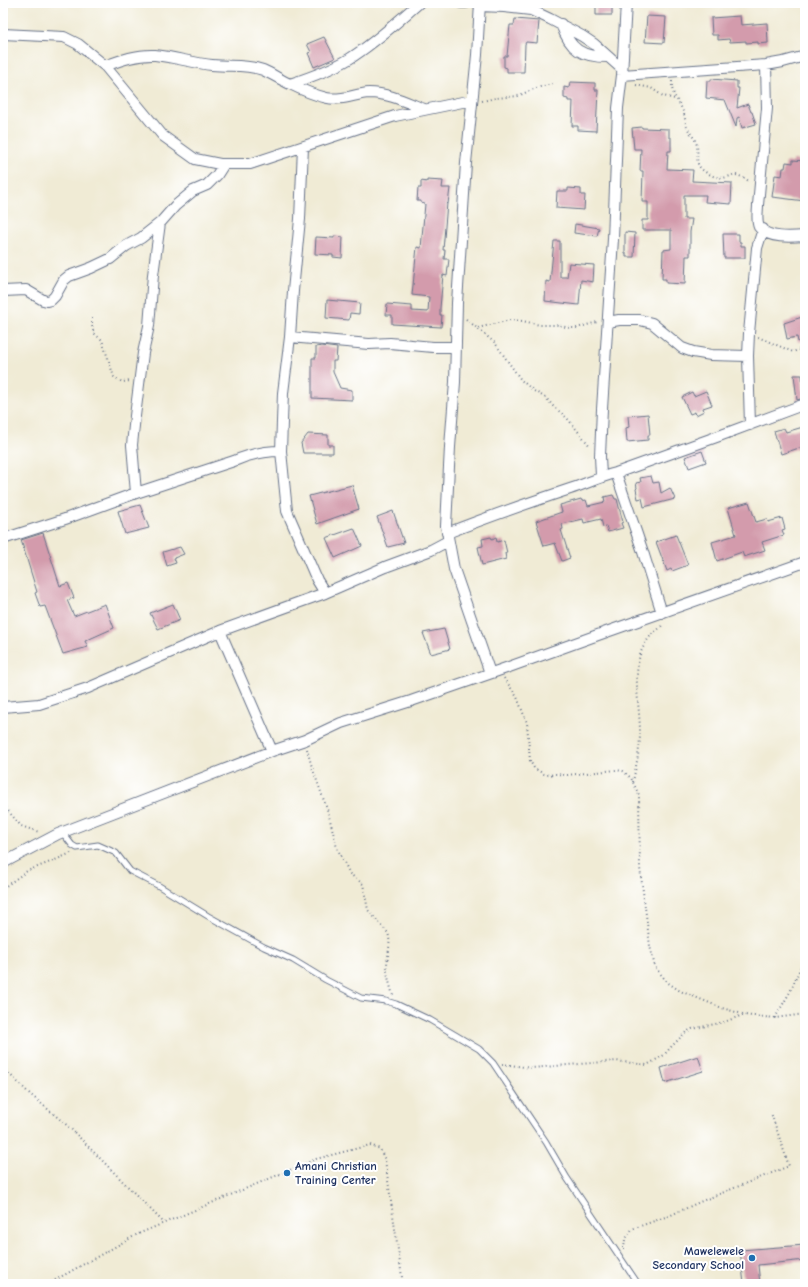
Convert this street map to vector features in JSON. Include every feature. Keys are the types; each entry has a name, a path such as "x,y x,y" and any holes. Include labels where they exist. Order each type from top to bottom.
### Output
{"street":[{"path":"290,84 318,74 350,58 367,47 419,3"},
{"path":"461,3 466,3"},
{"path":"601,476 600,456 614,217 618,108 623,73 626,3"},
{"path":"494,672 454,569 446,526 466,163 477,55 480,5 531,10 561,24 594,44 623,73 672,72 766,65 805,56"},
{"path":"3,34 64,37 78,44 105,66 164,136 195,159 224,164 250,164 395,116 424,109 472,102"},
{"path":"105,66 125,58 154,55 214,65 252,67 266,71 311,93 329,98 369,93 383,94 424,109"},
{"path":"766,65 767,108 758,218 759,226 762,230 776,236 805,236"},
{"path":"303,147 300,219 290,337 283,393 281,451 287,511 317,580 325,593"},
{"path":"3,291 26,290 43,300 51,300 64,280 69,276 110,259 126,246 141,238 160,223 175,206 192,192 207,185 217,175 224,164"},
{"path":"136,493 132,446 139,381 149,326 154,265 160,223"},
{"path":"750,425 748,356 749,333 757,248 762,230"},
{"path":"608,320 640,320 652,324 682,348 693,352 711,355 748,356"},
{"path":"290,337 369,344 390,343 434,347 456,347"},
{"path":"3,707 39,704 88,688 220,631 325,593 385,567 431,550 448,537 512,508 576,487 601,476 616,473 805,404"},
{"path":"3,539 234,461 250,454 281,451"},
{"path":"616,473 663,612"},
{"path":"3,863 52,836 304,740 341,723 411,701 805,562"},
{"path":"220,631 272,751"}],"lane":[{"path":"62,832 72,845 77,848 98,845 116,853 130,871 159,886 208,916 264,947 293,960 326,980 361,998 386,1001 396,1004 430,1020 479,1049 493,1062 546,1142 567,1178 638,1284"}],"path":[{"path":"672,72 672,90 683,112 688,129 697,146 696,162 699,166 715,178 735,175 741,176 760,189"},
{"path":"623,73 629,81 651,88 663,96 676,99"},
{"path":"472,102 518,96 536,88 552,84"},
{"path":"457,310 495,343 521,380 534,391 546,398 562,413 600,456"},
{"path":"92,318 94,334 99,336 102,340 114,377 122,382 139,381"},
{"path":"478,328 510,320 540,325 558,325 577,328 608,320"},
{"path":"749,333 793,352 805,347"},
{"path":"633,782 639,755 640,732 637,693 640,657 651,635 662,626 664,621 663,612"},
{"path":"494,672 517,697 527,723 530,760 534,768 544,774 549,775 567,775 616,770 623,771 631,778 639,795 640,868 650,946 655,967 667,982 680,991 722,1008 746,1015 775,1018 805,1014"},
{"path":"304,740 328,812 337,848 350,874 363,884 368,910 388,933 389,953 387,971 396,1004"},
{"path":"3,805 21,826 52,836"},
{"path":"3,888 26,871 53,861 77,848"},
{"path":"775,1018 790,992 805,957"},
{"path":"493,1062 532,1068 616,1061 647,1064 656,1061 664,1055 686,1032 692,1029 724,1022 746,1015"},
{"path":"3,1068 31,1096 69,1127 164,1223"},
{"path":"616,1250 624,1248 625,1240 632,1229 672,1215 702,1201 789,1166 771,1112"},
{"path":"48,1284 138,1234 316,1159 370,1145 380,1148 385,1160 403,1284"}],"building":[{"path":"596,3 612,3 612,15 596,15"},
{"path":"647,16 666,17 664,43 645,42"},
{"path":"740,16 741,25 767,23 768,43 746,43 746,41 730,42 729,39 718,40 718,35 712,35 711,18"},
{"path":"515,19 539,21 537,43 526,42 525,44 524,72 507,72 507,68 504,67 504,56 507,56 510,25 514,25"},
{"path":"324,37 335,58 314,67 308,53 311,52 307,44"},
{"path":"711,79 737,81 737,88 739,88 737,108 748,104 756,124 742,128 739,117 737,118 736,127 725,100 706,98 707,81 711,81"},
{"path":"570,82 595,83 595,90 598,90 596,131 578,130 578,126 572,126 573,101 568,101 568,99 564,98 564,87 569,88"},
{"path":"642,127 669,129 669,137 671,137 671,151 668,151 667,169 693,170 692,181 732,183 731,204 705,202 706,195 684,195 684,219 692,219 690,232 690,256 686,256 685,284 666,283 666,279 662,279 663,250 671,249 671,230 642,230 642,220 648,220 648,202 642,202 643,171 640,171 641,149 634,149 632,128"},
{"path":"793,160 805,161 803,178 805,178 805,201 772,197 775,175 782,176 783,168 785,168 786,162 793,163"},
{"path":"427,180 443,181 442,188 450,188 448,204 447,203 443,250 445,250 444,259 449,259 447,276 443,275 440,308 440,315 442,315 441,327 392,324 392,315 386,315 387,304 412,306 412,311 428,312 429,297 412,295 417,247 421,248 425,204 421,203 421,201 417,201 418,188 421,188 421,181 427,182"},
{"path":"568,188 581,189 581,195 585,195 584,210 556,208 557,191 568,191"},
{"path":"575,224 599,228 597,236 574,233"},
{"path":"625,232 635,233 634,257 626,257"},
{"path":"723,234 739,234 739,242 741,242 741,246 745,246 745,258 724,258"},
{"path":"334,236 343,237 342,258 333,257 333,255 315,254 316,237 334,238"},
{"path":"554,241 560,241 560,277 567,277 569,263 594,265 593,282 581,280 579,305 545,301 546,281 550,282"},
{"path":"327,300 360,303 359,314 350,313 349,320 326,318"},
{"path":"805,316 805,340 798,342 797,337 787,339 784,323"},
{"path":"322,346 337,348 336,361 333,361 333,372 340,388 352,390 352,400 312,398 312,358 316,358 316,347"},
{"path":"794,375 802,375 804,398 797,400"},
{"path":"706,391 712,405 703,408 704,411 696,415 695,412 690,414 682,397 692,392 694,396"},
{"path":"648,414 650,435 648,435 648,440 627,442 626,428 629,427 628,416"},
{"path":"803,427 805,434 805,446 781,454 774,431 784,428 786,432"},
{"path":"308,434 328,435 328,445 333,445 333,453 303,453 301,443"},
{"path":"702,451 706,462 689,468 685,457"},
{"path":"651,476 653,483 659,482 661,493 670,488 675,499 644,507 642,498 638,499 636,483 641,482 640,478"},
{"path":"352,485 359,509 317,524 309,496"},
{"path":"613,495 615,499 617,499 623,522 621,523 623,528 608,532 606,526 603,527 601,519 584,523 583,519 562,524 563,529 561,530 570,558 562,561 555,543 544,546 536,521 562,512 560,505 581,499 582,501 586,500 588,506 605,502 604,497"},
{"path":"749,502 756,522 767,519 768,522 782,518 785,529 782,530 784,535 762,542 765,550 744,557 742,552 717,561 712,542 736,535 728,508"},
{"path":"140,505 149,528 125,534 118,511"},
{"path":"393,511 404,543 388,547 377,517"},
{"path":"354,528 362,546 335,558 326,538"},
{"path":"43,533 60,586 68,583 74,598 67,600 74,616 105,604 114,628 85,641 88,647 63,654 45,606 40,607 35,593 37,592 21,540"},
{"path":"676,535 688,565 672,571 671,569 667,571 656,542"},
{"path":"491,537 492,539 496,537 497,542 504,540 507,553 505,553 506,559 482,565 478,547 483,546 482,539"},
{"path":"180,547 184,554 174,558 176,563 167,566 163,552"},
{"path":"173,604 180,620 158,629 150,613"},
{"path":"444,629 450,649 431,654 423,633"},
{"path":"698,1056 703,1071 665,1083 661,1068"},
{"path":"805,1245 805,1260 758,1265 760,1284 744,1284 740,1250"}],"place":[{"name":"Amani Christian Training Center","path":"287,1173"},
{"name":"Mawelewele Secondary School","path":"752,1258"}]}
